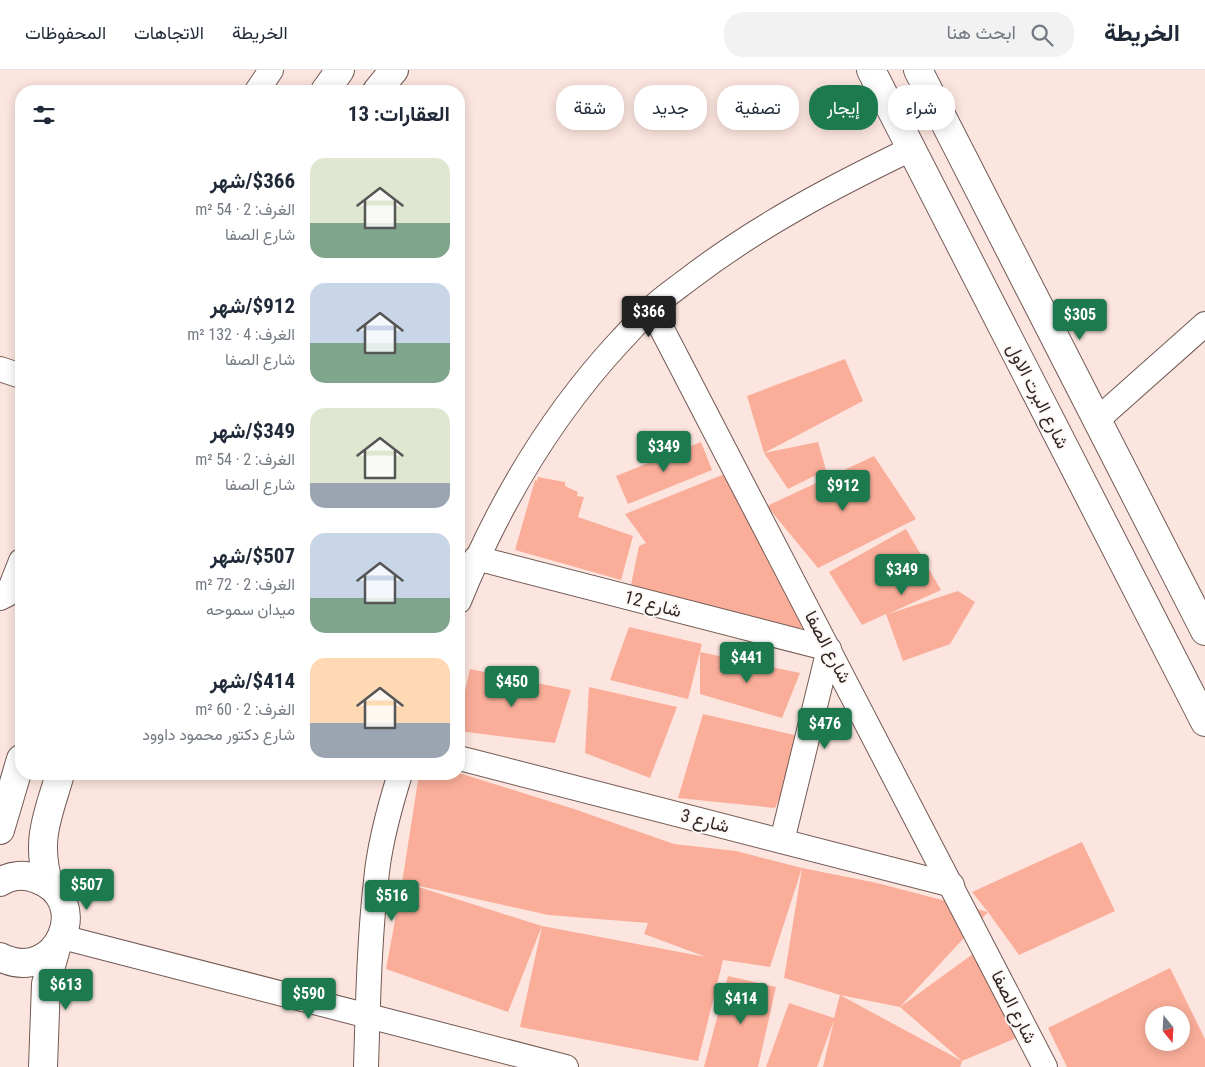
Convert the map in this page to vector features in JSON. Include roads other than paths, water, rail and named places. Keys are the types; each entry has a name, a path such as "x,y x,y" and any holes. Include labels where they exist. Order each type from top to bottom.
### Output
{"main road":[{"path":"329,85 340,70"},
{"path":"382,85 394,70"},
{"name":"شارع البرت الاول","path":"871,70 1205,722"},
{"path":"918,70 1205,631"},
{"path":"1009,339 1046,321"},
{"path":"0,830 15,779"},
{"path":"49,885 44,865 42,844 44,830 58,780"},
{"path":"0,882 17,876 30,876 43,881 61,899 65,912 66,924 46,984 43,1067"},
{"path":"0,957 8,961 20,963 34,962 46,956 59,942"}],"street":[{"path":"261,85 272,70"},
{"path":"465,586 476,558 514,486 554,423 598,364 651,308 711,262 778,219 846,180 912,149"},
{"name":"شارع الصفا","path":"651,308 1045,1067"},
{"path":"1097,420 1205,324"},
{"path":"0,369 15,374"},
{"name":"شارع 12","path":"476,558 829,649"},
{"path":"0,598 8,594 15,576"},
{"path":"782,841 829,649"},
{"name":"شارع 3","path":"465,760 952,885"},
{"path":"366,1067 376,880 388,811 398,780"},
{"path":"59,942 368,1016 566,1067"}]}
